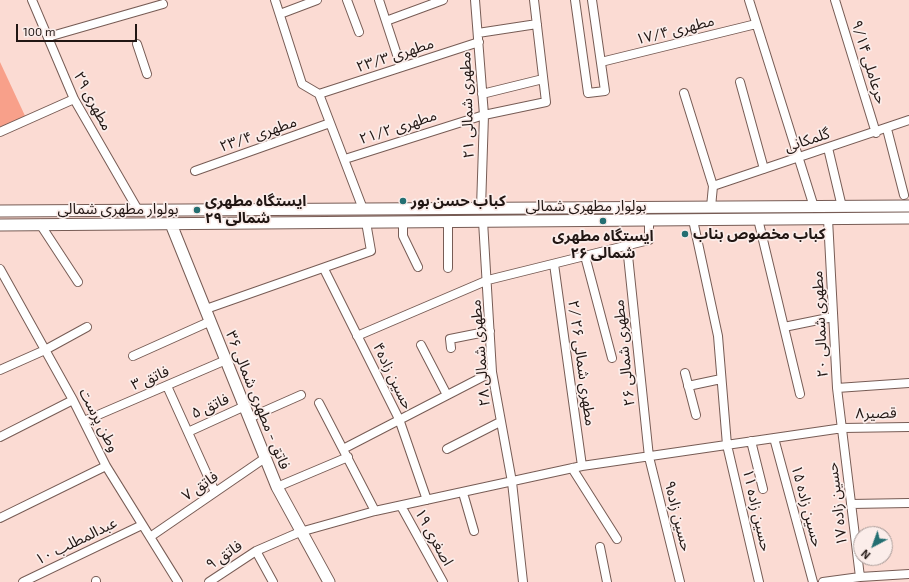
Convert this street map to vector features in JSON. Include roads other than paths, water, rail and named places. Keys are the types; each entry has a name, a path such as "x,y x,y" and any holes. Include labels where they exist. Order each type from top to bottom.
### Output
{"main road":[{"name":"بولوار مطهری شمالی","path":"0,211 909,206"},
{"path":"270,209 270,223"},
{"path":"14,211 15,225"},
{"name":"بولوار مطهری شمالی","path":"0,225 909,219"},
{"name":"فاتق - مطهری شمالی ۳۶","path":"171,224 277,487 300,532 329,582"}],"street":[{"name":"مطهری ۲۹","path":"32,0 74,99 138,210"},
{"path":"275,0 302,84 319,94 363,209"},
{"path":"280,14 317,0"},
{"path":"347,0 359,32"},
{"path":"379,0 401,68"},
{"path":"386,21 444,0"},
{"name":"مطهری شمالی ۲۱","path":"475,0 484,115 481,208"},
{"path":"482,94 543,79 534,0"},
{"path":"575,0 588,93 605,91 592,0"},
{"path":"749,0 800,157 814,207"},
{"name":"حرعاملی ۹/۱۴","path":"835,0 876,133"},
{"path":"48,37 163,4"},
{"path":"478,33 537,24"},
{"name":"مطهری ۱۷/۴","path":"601,62 756,24"},
{"name":"مطهری ۲۳/۳","path":"319,94 479,42"},
{"path":"137,44 147,74"},
{"name":"مطهری ۲۱/۲","path":"344,159 484,115 546,102 543,79"},
{"path":"740,82 764,169"},
{"path":"684,93 713,186 711,207"},
{"path":"0,132 74,99"},
{"name":"گلمکانی","path":"713,186 876,133 909,120"},
{"name":"مطهری ۲۳/۴","path":"195,171 330,123"},
{"path":"887,129 904,195"},
{"path":"828,148 842,207"},
{"path":"758,219 800,394"},
{"name":"مطهری شمالی ۲۰","path":"828,219 837,388 843,428"},
{"path":"357,336 488,280 649,240 649,220"},
{"name":"حسین زاده ۱۱","path":"693,220 718,336 727,445 759,582"},
{"name":"مطهری شمالی ۲۸","path":"484,221 492,372 512,482 523,582"},
{"path":"206,308 324,269 371,251 366,222"},
{"path":"403,222 403,236 418,267"},
{"path":"448,222 448,268"},
{"path":"40,224 78,282"},
{"name":"مطهری شمالی ۲۶","path":"626,246 649,457"},
{"path":"586,256 612,358"},
{"name":"مطهری شمالی ۲۶ /۲","path":"554,264 582,466"},
{"name":"وطن پرست","path":"0,269 2,279 73,400 106,466 178,582"},
{"name":"حسین زاده۴","path":"324,269 399,419 427,500"},
{"path":"784,327 833,318"},
{"path":"133,356 211,321"},
{"path":"0,370 45,350 87,327"},
{"path":"451,348 450,339 490,331"},
{"path":"421,345 447,395"},
{"name":"فاتق ۳","path":"84,422 226,360"},
{"path":"343,449 492,372"},
{"path":"685,373 696,415"},
{"path":"688,386 721,378"},
{"path":"837,388 909,383"},
{"path":"167,386 215,492"},
{"path":"249,418 302,395"},
{"path":"0,436 73,400"},
{"path":"319,403 375,511"},
{"name":"فاتق ۵","path":"188,432 245,406"},
{"path":"447,448 500,422"},
{"name":"قصیر۸","path":"572,468 843,428 909,427"},
{"name":"حسین زاده ۱۷","path":"843,428 860,577"},
{"name":"حسین زاده ۱۵","path":"774,438 813,582"},
{"path":"751,441 763,489"},
{"path":"277,487 348,457"},
{"name":"حسین زاده۹","path":"649,457 680,582"},
{"name":"فاتق ۷","path":"150,537 265,458"},
{"path":"0,518 106,466"},
{"path":"572,468 617,539"},
{"name":"فاتق ۹","path":"209,582 256,551 300,532 375,511 572,468"},
{"path":"463,493 474,531"},
{"path":"851,504 909,503"},
{"name":"اصغری ۱۹","path":"401,506 443,582"},
{"name":"عبدالمطلب ۱۰","path":"23,582 142,525"},
{"path":"600,547 607,582"},
{"name":"فاتق ۹","path":"256,551 274,582"},
{"path":"823,582 860,577 909,574"}],"place":[{"name":"كباب حسن بور","path":"403,201"},
{"name":"ایستگاه مطهری شمالی ۲۹","path":"197,210"},
{"name":"ایستگاه مطهری شمالی ۲۶","path":"603,221"},
{"name":"كباب مخصوص بناب","path":"685,234"}]}
